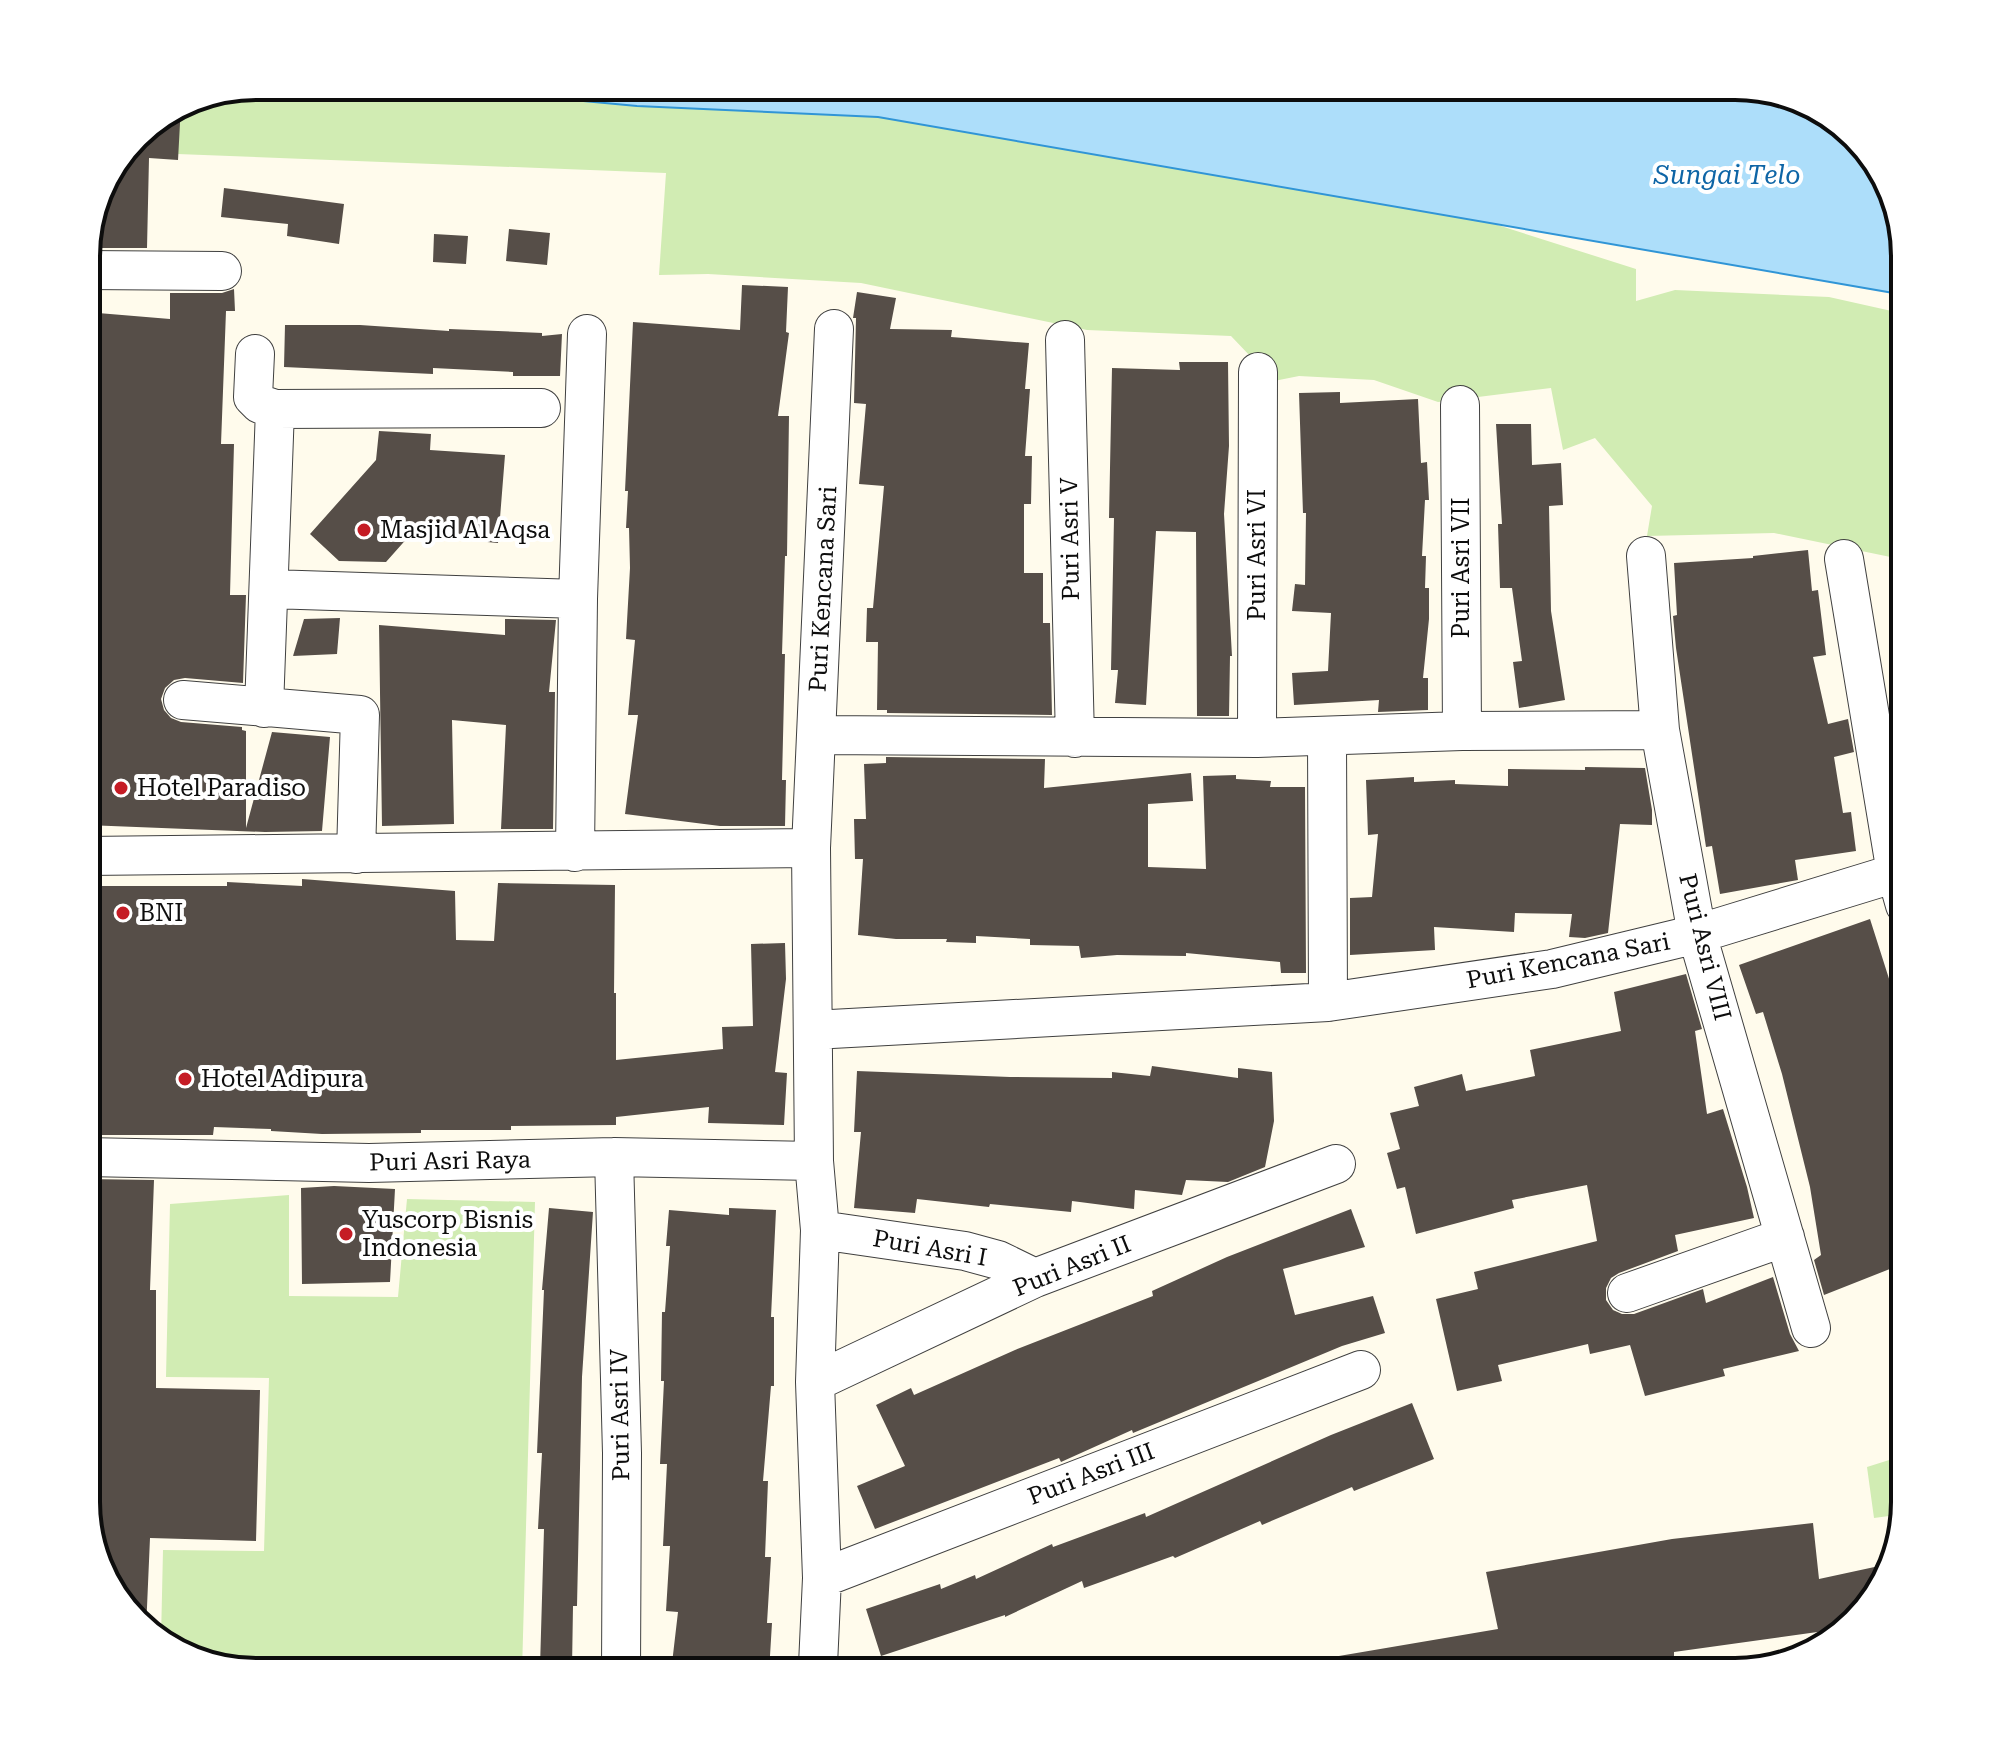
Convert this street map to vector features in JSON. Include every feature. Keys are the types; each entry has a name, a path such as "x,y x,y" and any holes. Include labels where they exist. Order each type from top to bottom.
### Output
{"street":[{"path":"100,270 222,271"},
{"name":"Puri Kencana Sari","path":"818,1658 822,1578 815,1382 820,1230 814,1161 811,848 834,329"},
{"path":"575,852 578,599 587,334"},
{"name":"Puri Asri V","path":"1065,340 1075,738"},
{"path":"255,354 253,397 260,404 275,409 541,408"},
{"name":"Puri Asri VI","path":"1257,738 1258,372"},
{"name":"Puri Asri VII","path":"1460,405 1462,731"},
{"path":"264,708 275,409"},
{"name":"Puri Asri VIII","path":"1646,556 1660,730 1697,934 1811,1328"},
{"path":"1844,559 1891,836"},
{"path":"270,589 578,599"},
{"path":"183,700 360,715 356,854"},
{"path":"816,735 1257,738 1462,731 1660,730"},
{"path":"1327,737 1328,1002"},
{"path":"100,856 811,848"},
{"name":"Puri Kencana Sari","path":"813,1030 1328,1002 1552,969 1891,891"},
{"name":"Puri Asri Raya","path":"100,1157 369,1163 614,1157 814,1161"},
{"name":"Puri Asri IV","path":"614,1157 622,1453 621,1658"},
{"name":"Puri Asri II","path":"815,1382 1035,1278 1336,1164"},
{"name":"Puri Asri I","path":"820,1230 965,1251 998,1260 1035,1278"},
{"path":"1627,1293 1785,1237"},
{"name":"Puri Asri III","path":"822,1578 1361,1370"}],"green space":[{"path":"256,100 1012,100 1129,108 1636,269 1636,301 1675,290 1829,297 1891,311 1891,557 1774,533 1647,536 1652,506 1595,438 1563,450 1551,388 1438,402 1374,380 1299,376 1274,381 1231,336 1087,330 861,283 708,274 659,275 666,173 140,153 169,126 187,116 215,105"},
{"path":"289,1195 289,1296 398,1297 407,1199 535,1202 522,1658 235,1657 196,1646 161,1626 163,1550 264,1551 269,1378 166,1377 170,1204"},
{"path":"1891,1459 1890,1516 1874,1518 1867,1467"}],"water":[{"name":"Sungai Telo","path":"572,100 1756,101 1785,108 1822,126 1865,169 1886,215 1891,246 1891,293 878,117"}],"building":[{"path":"180,120 178,160 149,158 147,248 100,248 105,215 116,187 132,161 153,139"},
{"path":"224,188 344,204 339,244 287,236 288,224 221,217"},
{"path":"509,229 550,233 547,265 506,261"},
{"path":"434,234 468,236 466,264 433,262"},
{"path":"742,285 788,287 786,332 789,333 778,416 789,416 782,654 785,654 782,780 786,780 785,826 720,826 625,814 638,715 628,715 635,640 626,639 630,568 629,528 626,528 628,491 625,491 633,322 740,330"},
{"path":"234,289 235,311 226,311 221,444 234,444 230,595 246,595 243,683 185,678 174,680 165,688 161,699 164,710 171,718 181,722 242,727 246,731 246,828 272,732 330,737 322,831 100,826 100,313 170,319 170,293 222,293"},
{"path":"857,292 896,298 890,329 952,330 951,337 1029,343 1025,389 1030,389 1025,456 1032,456 1031,504 1024,504 1024,573 1043,573 1043,623 1050,623 1052,715 887,713 887,710 877,710 878,642 866,642 867,608 873,608 884,486 859,484 866,404 854,403 856,318 853,318"},
{"path":"285,325 360,325 542,333 542,336 562,334 560,376 513,376 513,372 433,368 433,374 284,367"},
{"path":"1179,362 1228,362 1229,446 1224,514 1232,656 1229,716 1197,716 1196,532 1156,531 1146,705 1115,703 1118,670 1111,670 1114,518 1109,518 1112,368 1180,370"},
{"path":"1340,392 1340,403 1418,399 1421,463 1427,462 1429,500 1425,500 1422,556 1426,556 1425,588 1429,588 1423,678 1428,678 1428,710 1378,712 1379,700 1294,705 1292,673 1328,671 1331,613 1292,611 1295,584 1305,585 1306,513 1303,513 1299,393"},
{"path":"1496,424 1531,424 1532,465 1561,463 1563,505 1549,506 1551,611 1565,700 1519,708 1513,662 1522,661 1512,588 1500,588 1498,524 1502,524"},
{"path":"379,431 431,434 430,450 505,455 498,543 410,535 386,562 339,561 310,534 376,460"},
{"path":"1808,550 1812,591 1818,590 1826,655 1813,657 1828,724 1848,719 1854,752 1834,757 1843,813 1851,812 1856,851 1795,860 1798,880 1720,894 1712,846 1706,847 1676,648 1674,563 1753,558"},
{"path":"340,618 337,654 293,656 304,619"},
{"path":"505,619 556,620 549,692 555,692 553,829 501,829 506,725 452,720 454,824 382,826 379,625 505,635"},
{"path":"886,757 1045,759 1044,788 1191,773 1193,801 1148,804 1148,867 1206,869 1203,776 1236,775 1236,779 1271,781 1270,787 1305,787 1306,973 1281,973 1280,962 1186,953 1186,956 1081,958 1079,946 1030,945 1030,939 976,936 976,943 858,935 863,859 855,859 854,819 866,819 864,764 886,763"},
{"path":"1585,767 1645,768 1652,810 1652,825 1620,824 1608,933 1585,938 1569,937 1572,914 1515,913 1514,932 1434,927 1435,950 1350,955 1350,898 1372,897 1378,834 1368,835 1366,780 1414,777 1414,782 1455,780 1455,784 1508,786 1508,769 1585,770"},
{"path":"302,879 455,891 456,940 494,941 498,883 615,885 616,1060 723,1049 722,1027 753,1026 751,944 785,943 786,979 775,1072 787,1073 784,1125 708,1123 709,1107 616,1117 616,1125 511,1126 511,1130 322,1134 214,1127 213,1135 100,1135 100,886 227,886 227,882 302,886"},
{"path":"1870,919 1891,985 1891,1269 1824,1295 1814,1260 1821,1255 1810,1187 1782,1074 1763,1012 1756,1014 1739,965"},
{"path":"1686,974 1702,1029 1695,1031 1707,1114 1723,1109 1754,1218 1675,1235 1678,1251 1611,1278 1606,1288 1606,1300 1613,1310 1634,1314 1703,1289 1706,1303 1773,1277 1790,1334 1799,1351 1723,1369 1725,1376 1645,1396 1630,1345 1590,1354 1588,1344 1498,1365 1502,1381 1457,1391 1436,1299 1478,1289 1474,1272 1597,1241 1587,1185 1512,1200 1514,1208 1416,1234 1405,1187 1397,1189 1387,1153 1400,1149 1390,1113 1419,1106 1414,1087 1462,1074 1466,1091 1535,1076 1530,1050 1621,1031 1614,992"},
{"path":"1152,1066 1238,1078 1238,1068 1272,1072 1274,1121 1265,1167 1228,1182 1186,1180 1182,1195 1135,1190 1134,1209 1072,1201 1071,1212 917,1199 915,1213 854,1208 861,1132 854,1132 857,1071 1112,1078 1112,1072 1150,1076"},
{"path":"100,1179 154,1180 150,1290 156,1290 156,1388 260,1390 256,1541 150,1538 147,1613 132,1597 116,1571 105,1543 100,1512"},
{"path":"301,1188 395,1189 390,1282 302,1284"},
{"path":"549,1208 593,1212 582,1377 577,1606 573,1606 572,1658 540,1658 544,1529 538,1529 542,1453 537,1453 542,1290"},
{"path":"729,1208 776,1210 771,1317 774,1317 774,1386 771,1386 763,1481 768,1481 765,1557 771,1557 767,1623 772,1623 770,1658 673,1658 678,1612 666,1611 670,1546 663,1546 667,1464 660,1464 664,1381 661,1381 662,1312 665,1312 670,1246 666,1246 669,1210 729,1215"},
{"path":"1351,1209 1365,1247 1283,1269 1295,1315 1373,1296 1385,1333 1342,1346 1133,1433 1132,1430 1061,1462 1059,1458 875,1529 857,1486 905,1466 876,1405 911,1388 914,1395 1015,1350 1153,1296 1152,1291 1227,1257"},
{"path":"1412,1403 1434,1459 1354,1491 1352,1487 1262,1525 1260,1521 1175,1558 1173,1556 1084,1588 1082,1581 1005,1617 881,1656 866,1609 940,1584 941,1589 975,1575 976,1579 1052,1544 1053,1547 1145,1513 1146,1517 1331,1435"},
{"path":"1813,1523 1819,1579 1877,1567 1852,1605 1823,1631 1674,1652 1674,1656 1660,1658 1333,1658 1498,1629 1486,1572 1672,1539"}],"place":[{"name":"Masjid Al Aqsa","path":"364,530"},
{"name":"Hotel Paradiso","path":"121,788"},
{"name":"BNI","path":"123,913"},
{"name":"Hotel Adipura","path":"185,1079"},
{"name":"Yuscorp Bisnis Indonesia","path":"346,1234"}]}
